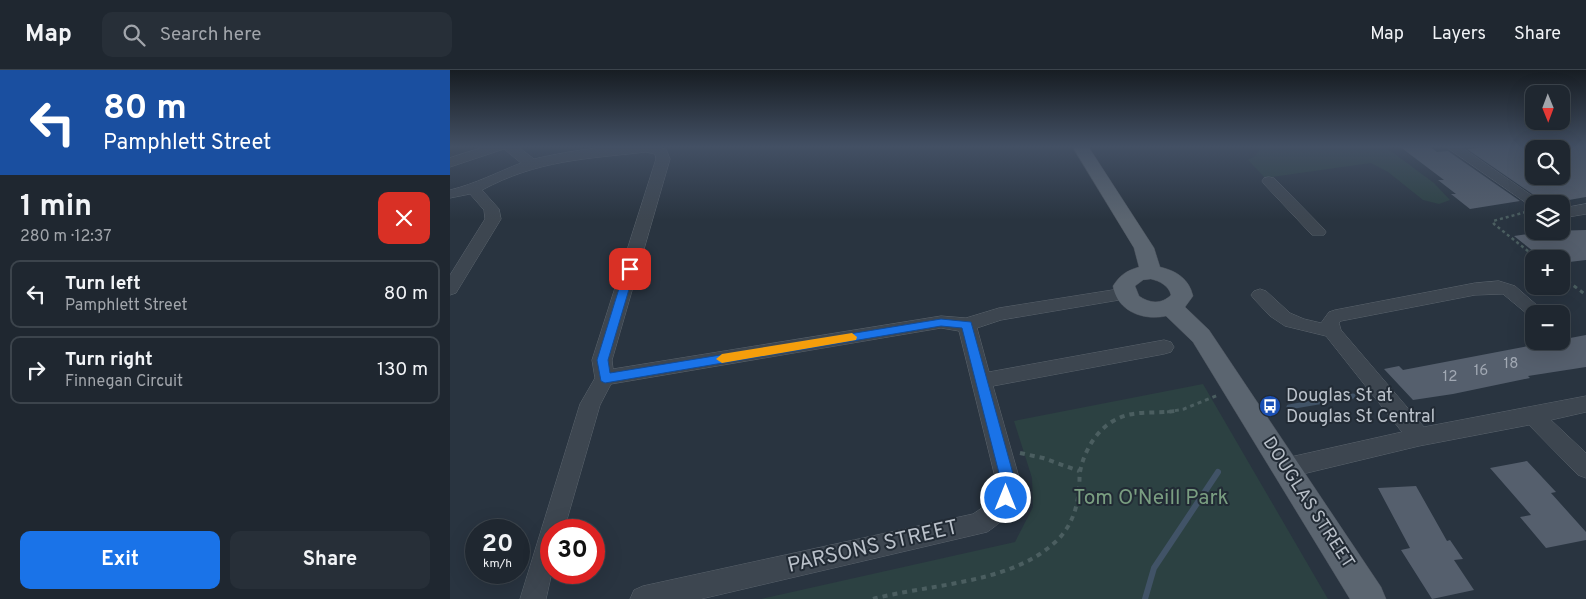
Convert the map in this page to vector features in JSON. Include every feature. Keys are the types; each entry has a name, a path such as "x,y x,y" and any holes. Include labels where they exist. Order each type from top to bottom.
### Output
{"main road":[{"path":"1095,171 1144,248 1151,272"},
{"path":"1151,272 1165,275 1180,286 1182,296 1176,304 1161,310 1145,308 1130,301 1125,294 1124,286 1129,278 1151,272"},
{"name":"DOUGLAS STREET","path":"1171,307 1201,336 1369,599"}],"street":[{"path":"450,194 473,189 514,171"},
{"path":"556,519 590,404 605,378 602,360 659,171"},
{"path":"1483,171 1525,203"},
{"path":"1269,181 1318,232"},
{"path":"450,289 493,219 491,209 473,189"},
{"path":"1570,212 1586,209"},
{"path":"1419,437 1340,343 1332,331 1330,323 1335,316 1491,287 1509,290 1527,305"},
{"path":"605,378 941,322 967,324 999,314 1125,294"},
{"path":"1260,295 1274,312 1284,318 1308,327 1332,331"},
{"name":"PARSONS STREET","path":"643,599 978,524 994,514 1006,498 1008,481 967,324"},
{"path":"982,381 1164,347"},
{"path":"1286,468 1419,437 1534,416 1586,404"},
{"path":"1534,416 1586,468"},
{"path":"533,599 540,571"}],"path":[{"path":"1525,210 1493,221 1494,224 1527,250"},
{"path":"1570,283 1586,295"},
{"path":"873,599 996,573 1022,564 1046,550 1066,533 1078,506 1080,471 1097,435 1109,423 1124,416 1178,410 1216,396 1236,392"},
{"path":"998,442 1017,452 1043,458 1080,471"}],"green space":[{"path":"1258,171 1317,171 1265,178"},
{"path":"1386,171 1417,171 1434,183 1450,200 1439,204 1423,200"},
{"name":"Tom O'Neill Park","path":"1203,384 1328,599 761,599 1015,542 1033,507 1032,478 1014,421"}],"building":[{"path":"1432,171 1476,171 1520,201 1470,209 1451,194 1456,194 1438,180 1444,180"},
{"path":"1498,171 1525,171 1525,185 1570,185 1570,171 1586,171 1586,197 1570,200 1570,195 1534,195"},
{"path":"1570,230 1586,230 1586,260 1570,262 1570,250 1532,250 1514,236 1525,234 1525,240 1570,240"},
{"path":"1586,335 1586,367 1528,376 1530,378 1453,394 1413,400 1384,369 1399,366 1403,370 1525,347 1525,350 1570,350 1570,338"},
{"path":"1527,461 1556,492 1551,493 1586,532 1586,540 1546,548 1520,517 1531,515 1490,468"},
{"path":"1416,486 1447,541 1450,540 1463,559 1454,560 1474,590 1432,599 1401,550 1410,548 1378,488"}],"waterway":[{"path":"1289,407 1353,396"},
{"path":"1145,599 1154,568 1218,472"}],"slow traffic":[{"path":"722,359 852,337"}],"place":[{"name":"Douglas St at Douglas St Central","path":"1270,406"}],"route":[{"path":"630,269 602,360 605,378 941,322 967,324 1008,481 1006,498"}]}
